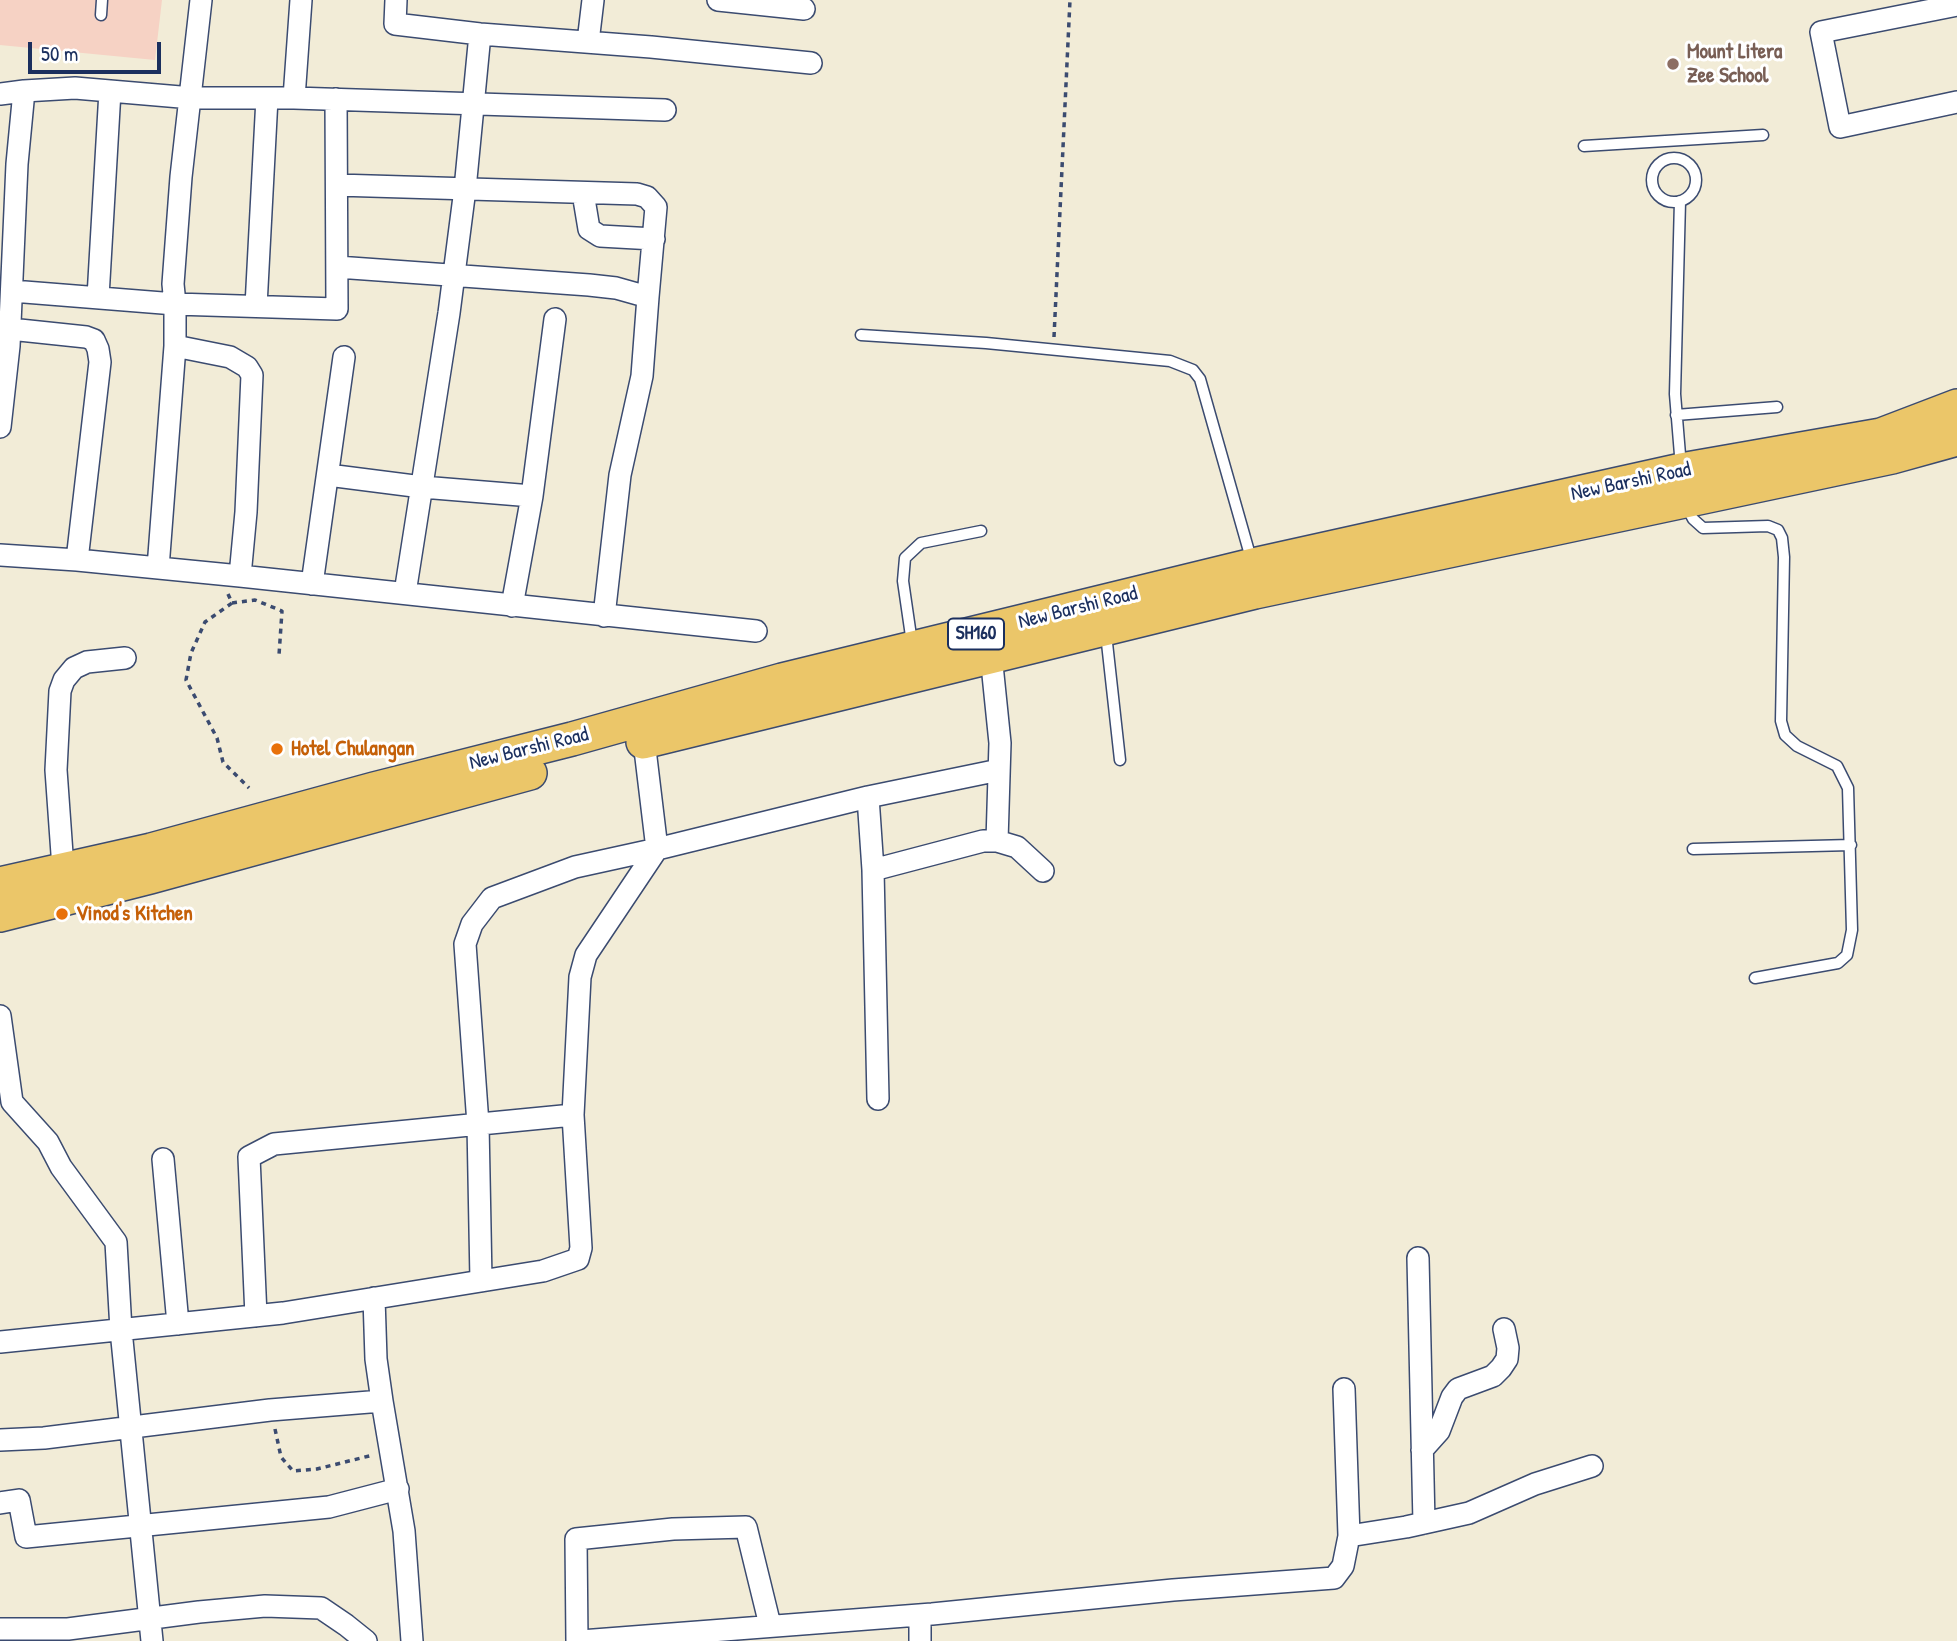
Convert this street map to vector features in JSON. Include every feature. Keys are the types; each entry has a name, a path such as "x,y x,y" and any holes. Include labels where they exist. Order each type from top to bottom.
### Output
{"main road":[{"name":"New Barshi Road","path":"0,915 150,877 644,741 1881,435 1957,406"},
{"name":"New Barshi Road","path":"0,884 151,850 374,789 572,739 782,680 1253,565 1683,486 1892,457 1957,439"}],"street":[{"path":"158,568 175,346 173,284 181,177 201,0"},
{"path":"293,98 300,0"},
{"path":"396,0 395,24 811,63"},
{"path":"588,42 593,0"},
{"path":"718,0 804,9"},
{"path":"1957,5 1821,32 1840,127 1957,102"},
{"path":"405,593 454,275 480,34"},
{"path":"0,94 75,88 192,97 665,110"},
{"path":"0,427 12,291 9,163 24,91"},
{"path":"98,297 110,91"},
{"path":"256,306 267,98"},
{"path":"12,291 175,304 337,309 337,100"},
{"path":"337,186 637,194 647,197 656,207 642,376 620,475 604,616"},
{"path":"583,193 589,229 600,236 654,239"},
{"path":"337,267 603,286 648,297"},
{"path":"512,606 532,496 555,318"},
{"path":"10,329 86,337 94,340 98,349 100,362 77,560"},
{"path":"175,346 230,357 247,367 251,375 248,485 231,575"},
{"path":"312,583 344,357"},
{"path":"328,475 422,487 532,496"},
{"path":"0,555 312,583 756,631"},
{"path":"991,655 1000,743 997,841"},
{"path":"64,868 56,770 60,691 64,680 74,668 87,662 125,658"},
{"path":"0,1342 257,1316 543,1271 578,1259 580,1248 573,1115 580,977 586,955 657,849 644,741"},
{"path":"481,1281 478,1124 464,944 472,924 492,898 575,867 868,797 999,770"},
{"path":"868,797 873,870 878,1098"},
{"path":"873,870 983,841 997,841 1017,847 1043,871"},
{"path":"0,1016 12,1102 48,1142 61,1167 116,1242 121,1330 152,1641"},
{"path":"257,1316 249,1157 274,1144 573,1115"},
{"path":"163,1159 178,1324"},
{"path":"1418,1258 1424,1523"},
{"path":"374,1298 376,1359 404,1531 412,1641"},
{"path":"1422,1450 1439,1431 1452,1397 1458,1389 1493,1376 1502,1368 1507,1359 1508,1348 1504,1329"},
{"path":"781,1630 746,1527 673,1529 576,1539 579,1641 781,1630 834,1631 920,1615 1173,1590 1334,1578 1343,1566 1349,1536 1344,1389"},
{"path":"0,1440 44,1438 271,1410 382,1401"},
{"path":"1349,1536 1469,1513 1535,1483 1592,1466"},
{"path":"0,1503 19,1500 26,1537 329,1507 398,1489"},
{"path":"0,1629 68,1629 265,1606 321,1608 366,1641"},
{"path":"920,1615 920,1641"}],"lane":[{"path":"101,15 102,0"},
{"path":"1584,146 1763,135"},
{"path":"1676,142 1676,158"},
{"path":"1676,158 1689,164 1696,177 1692,192 1680,201 1665,200 1654,189 1653,174 1661,162 1676,158"},
{"path":"1680,201 1675,394 1683,486 1693,519 1703,528 1768,526 1778,530 1783,538 1781,721 1785,735 1797,746 1837,766 1848,788 1853,930 1846,955 1838,963 1755,978"},
{"path":"860,335 1170,361 1193,370 1200,379 1253,565"},
{"path":"1676,415 1777,407"},
{"path":"913,649 903,581 905,558 921,543 981,531"},
{"path":"1104,628 1120,760"},
{"path":"1693,849 1851,845"}],"path":[{"path":"1053,350 1070,0"},
{"path":"231,575 232,603"},
{"path":"249,789 223,762 217,738 186,680 191,653 205,622 232,603 255,600 282,611 279,655"},
{"path":"271,1410 281,1457 293,1471 317,1469 360,1458"}],"shaded area":[{"path":"0,0 162,0 155,60 0,45"}],"place":[{"name":"Mount Litera Zee School","path":"1673,64"},
{"name":"Hotel Chulangan","path":"277,749"},
{"name":"Vinod's Kitchen","path":"62,914"}]}
